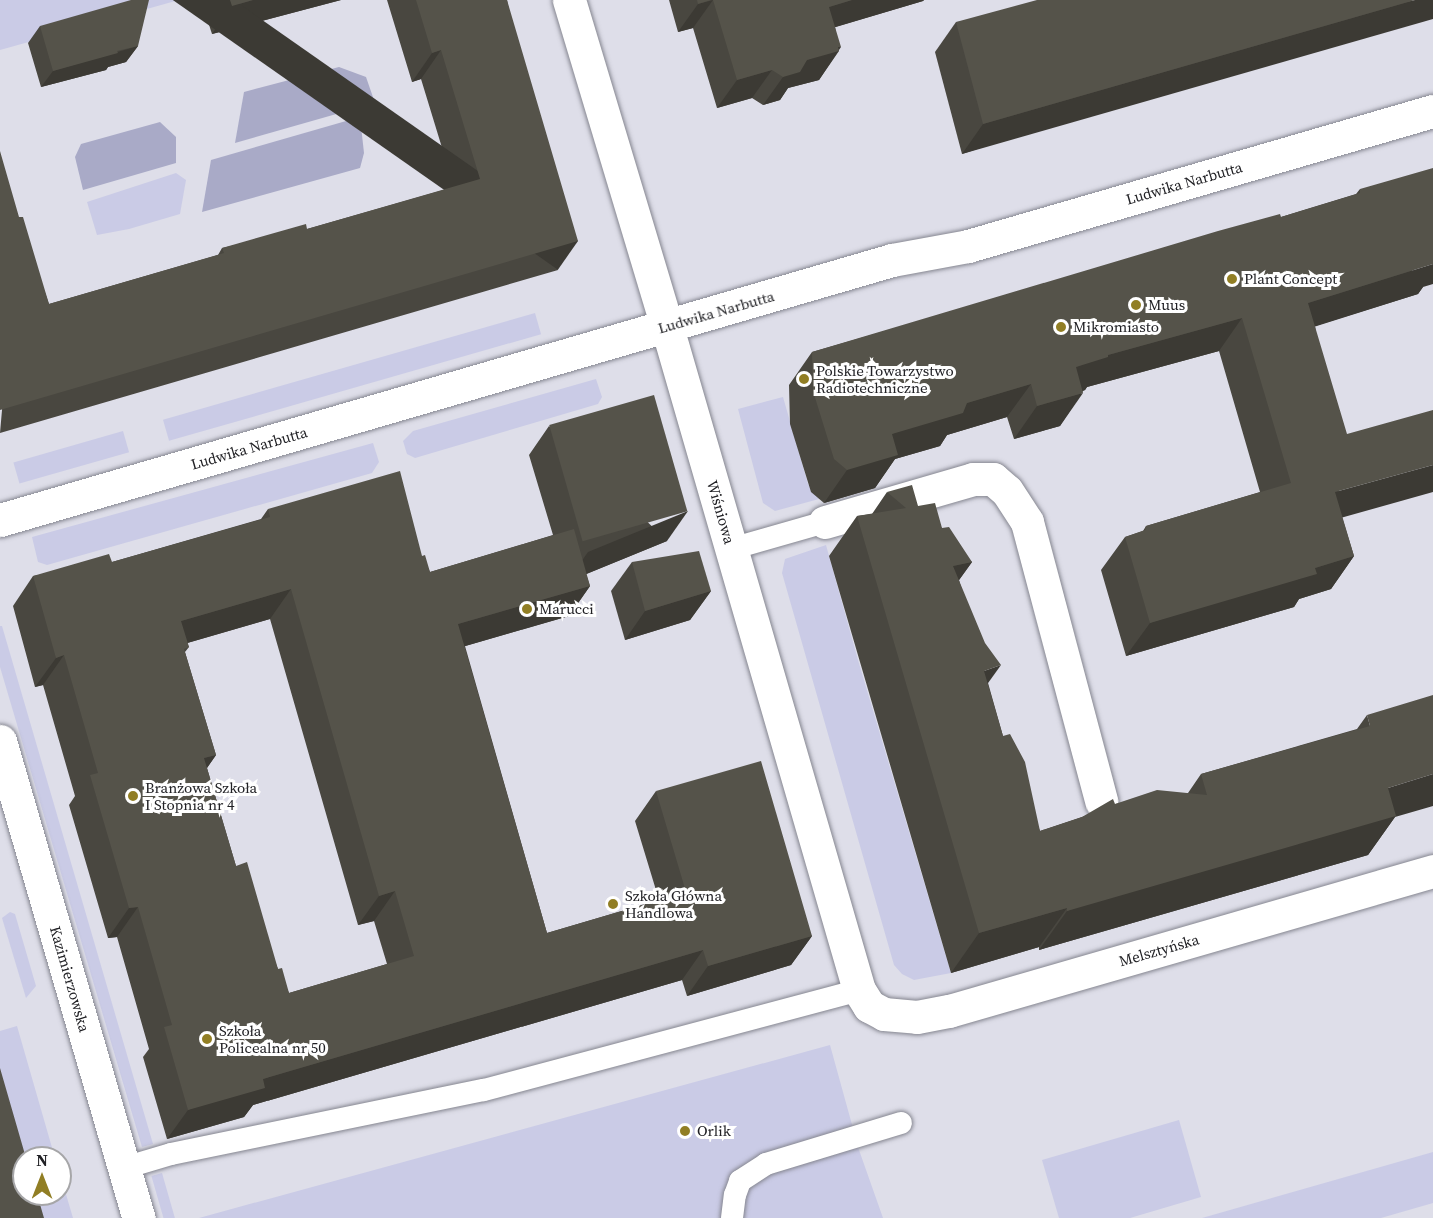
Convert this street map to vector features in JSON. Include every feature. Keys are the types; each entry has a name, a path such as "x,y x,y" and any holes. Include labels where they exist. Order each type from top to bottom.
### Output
{"street":[{"name":"Wiśniowa","path":"569,0 667,327 859,990 869,1006 884,1014"},
{"name":"Ludwika Narbutta","path":"0,520 892,260 968,246 1433,111"},
{"path":"825,522 973,480 993,480 1007,491 1028,522 1101,801"},
{"name":"Kazimierzowska","path":"0,741 139,1218"},
{"name":"Melsztyńska","path":"884,1014 917,1017 949,1011 1433,871"}],"lane":[{"path":"731,549 825,522"},
{"path":"124,1168 171,1154 484,1090 859,990"},
{"path":"732,1218 735,1195 740,1182 766,1164 901,1123"}],"shaded area":[{"path":"0,0 179,0 0,50"},
{"path":"339,67 366,77 375,103 235,143 244,92"},
{"path":"360,117 364,153 360,168 202,212 211,160"},
{"path":"160,122 176,137 176,163 83,190 75,157 81,144"},
{"path":"176,173 186,180 180,214 129,229 97,235 87,202"},
{"path":"535,313 541,334 169,441 163,420"},
{"path":"596,379 602,397 598,404 415,458 407,454 403,441 413,431"},
{"path":"783,397 808,484 819,499 775,511 763,503 738,409"},
{"path":"123,431 129,452 19,484 13,462"},
{"path":"373,443 379,462 372,473 47,565 38,562 32,537"},
{"path":"826,545 951,973 914,980 902,974 894,965 782,573 785,559"},
{"path":"0,626 2,626 153,1144 142,1147 0,667"},
{"path":"10,912 15,914 36,986 26,998 2,918"},
{"path":"17,1026 52,1146 12,1146 12,1183 0,1141 0,1031"},
{"name":"Orlik","path":"830,1045 859,1150 883,1218 199,1218"},
{"path":"1179,1120 1201,1197 1130,1218 1059,1218 1042,1160"},
{"path":"1433,1152 1433,1203 1381,1218 1202,1218"},
{"path":"162,1173 175,1218 163,1218 151,1176"},
{"path":"19,1206 69,1206 73,1218 22,1218"}],"building":[{"path":"131,0 149,0 138,46 53,71 40,26"},
{"path":"230,0 253,0 232,6"},
{"path":"416,0 507,0 578,241 0,410 0,151 19,217 23,217 49,304 224,253 222,248 306,224 307,229 480,179 441,50 432,53"},
{"path":"697,0 711,0 698,4"},
{"path":"713,0 852,0 829,7 841,47 838,47 839,51 807,60 800,72 783,77 772,70 737,80"},
{"path":"1037,0 1415,0 983,124 956,22"},
{"path":"1433,168 1433,264 1308,303 1347,434 1433,410 1433,465 1335,492 1354,556 1315,568 1317,574 1150,623 1125,537 1145,530 1146,526 1291,483 1242,318 1108,355 1108,357 1076,367 1083,393 1037,406 1031,384 967,403 963,413 892,434 898,455 847,470 834,459 813,391 812,352 1218,231 1280,214 1281,217 1360,193 1360,189"},
{"path":"654,395 687,511 583,541 549,425"},
{"path":"400,471 422,556 425,555 430,572 574,529 590,586 458,624 547,933 686,892 656,791 761,761 812,936 708,966 703,950 263,1079 265,1088 188,1110 164,1027 172,1025 138,907 129,908 90,775 98,773 64,655 56,658 33,576 109,554 112,562 270,517 268,509","holes":["291,589 379,896 395,891 414,956 289,993 282,968 278,969 247,862 236,866 204,758 216,755 184,649 189,647 181,621"]},
{"path":"912,485 918,506 935,503 942,528 949,527 972,562 953,566 985,643 1001,665 984,671 1003,736 1010,734 1025,762 1040,831 1082,817 1113,799 1115,804 1157,790 1207,795 1201,774 1370,726 1367,715 1433,695 1433,774 1388,788 1396,816 1067,911 1067,908 979,933 857,516 906,508 887,492"},
{"path":"699,551 711,591 645,611 632,562"},
{"path":"0,1068 23,1146 12,1146 12,1206 40,1206 44,1218 0,1218"}],"place":[{"name":"Plant Concept","path":"1232,279"},
{"name":"Muus","path":"1136,305"},
{"name":"Mikromiasto","path":"1061,327"},
{"name":"Polskie Towarzystwo Radiotechniczne","path":"804,379"},
{"name":"Marucci","path":"527,609"},
{"name":"Branżowa Szkoła I Stopnia nr 4","path":"133,796"},
{"name":"Szkoła Główna Handlowa","path":"613,904"},
{"name":"Szkoła Policealna nr 50","path":"207,1039"},
{"name":"Orlik","path":"685,1131"}]}
